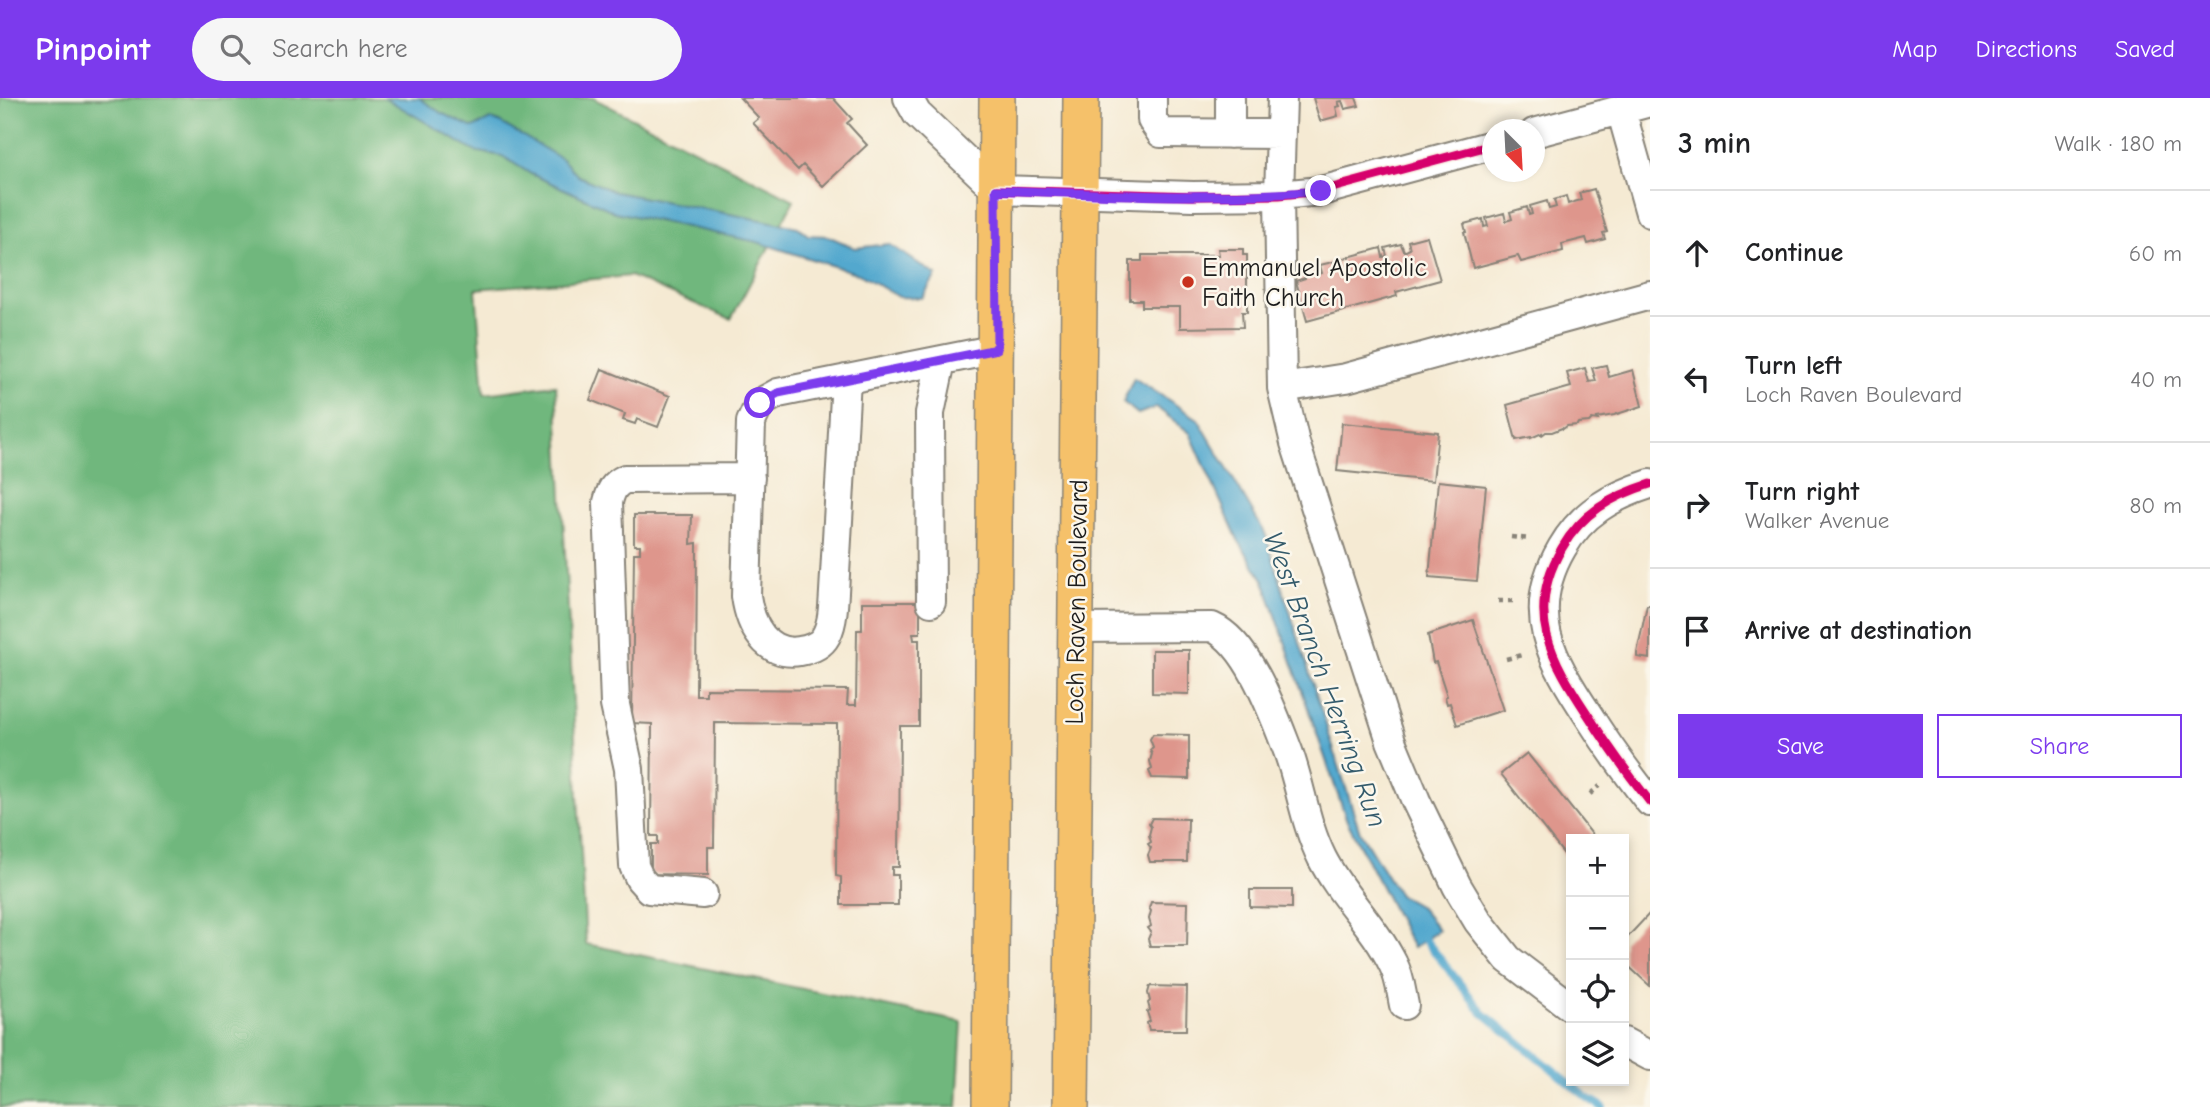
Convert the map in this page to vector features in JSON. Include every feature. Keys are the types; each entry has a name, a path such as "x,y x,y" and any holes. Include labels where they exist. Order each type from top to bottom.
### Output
{"main road":[{"path":"990,1107 997,98"},
{"name":"Loch Raven Boulevard","path":"1071,1107 1081,98"}],"street":[{"path":"908,98 917,114 996,190 1080,194 1279,195 1321,191 1482,148"},
{"path":"1152,98 1152,120 1161,133 1281,134"},
{"path":"1230,98 1230,134"},
{"path":"1282,98 1279,195 1282,388 1295,443 1391,741 1416,801 1457,886 1478,921 1508,959 1566,1003"},
{"path":"1545,131 1650,102"},
{"path":"1621,110 1650,213"},
{"path":"1282,388 1346,379 1650,295"},
{"path":"846,379 830,626 823,641 808,650 791,653 776,649 761,635 749,615 746,596 751,422 760,403 778,393 846,379 940,361 997,349"},
{"path":"931,602 930,413 940,361"},
{"path":"703,894 649,889 640,879 635,866 629,769 615,705 608,502 617,482 625,479 750,478"},
{"path":"1650,485 1622,493 1595,509 1571,532 1547,583 1544,618 1546,636 1554,661 1564,679 1650,802"},
{"path":"1076,628 1212,627 1223,632 1237,647 1256,677 1288,753 1308,824 1322,857 1340,888 1360,913 1393,964 1399,977 1404,1005"},
{"path":"1629,1045 1650,1056"}],"path":[{"path":"1511,537 1531,539"},
{"path":"1498,601 1514,601"},
{"path":"1506,659 1522,655"},
{"path":"1590,794 1600,786"}],"green space":[{"path":"0,98 593,98 794,200 731,319 630,276 476,289 484,394 556,385 586,944 962,1022 957,1107 0,1107"}],"water":[{"path":"385,98 419,98 441,113 473,128 490,119 499,122 562,159 578,176 615,192 798,227 808,235 828,236 855,248 889,244 936,275 922,298 899,297 859,274 757,242 615,212 531,174 502,156 474,151"},
{"path":"1134,378 1198,419 1265,533 1360,832 1399,895 1420,907 1439,930 1413,948 1347,821 1264,581 1238,540 1190,433 1156,407 1138,414 1123,402"}],"building":[{"path":"740,98 833,98 852,119 847,123 867,145 823,186 803,165 798,170 753,123 759,118"},
{"path":"1313,98 1356,98 1359,106 1345,109 1342,101 1338,102 1338,116 1320,121"},
{"path":"1594,189 1607,232 1603,233 1605,239 1588,244 1586,238 1562,244 1563,251 1521,262 1518,256 1473,268 1464,224 1483,219 1484,227 1488,226 1486,218 1504,213 1506,221 1512,219 1510,212 1527,207 1529,215 1532,214 1530,206 1547,201 1549,209 1556,207 1554,200 1566,196 1568,204 1581,200 1579,193"},
{"path":"1427,236 1440,280 1396,292 1397,296 1307,321 1296,281 1305,278 1303,270 1314,267 1316,275 1322,273 1320,265 1337,261 1339,269 1343,268 1341,259 1381,248 1383,257 1387,256 1385,248 1401,244 1406,251 1410,249 1408,241"},
{"path":"1218,249 1243,249 1243,255 1247,255 1247,312 1242,312 1243,327 1180,328 1180,307 1142,307 1142,300 1130,300 1130,261 1142,261 1142,255 1219,255"},
{"path":"1606,365 1609,377 1633,370 1642,406 1516,440 1507,405 1571,387 1567,373 1585,368 1589,382 1596,381 1592,368"},
{"path":"602,369 670,396 658,427 637,419 635,424 623,420 625,414 590,400"},
{"path":"1342,423 1438,432 1433,481 1337,471"},
{"path":"1438,481 1486,486 1477,581 1429,577"},
{"path":"634,515 692,515 691,544 697,543 696,695 706,695 706,689 848,690 847,705 856,705 857,630 862,630 862,602 920,602 920,633 913,633 914,640 919,640 919,726 900,726 899,867 892,867 892,875 898,875 898,905 841,905 841,877 836,876 837,724 715,723 714,847 708,847 708,875 651,874 651,844 658,844 658,836 651,836 652,724 632,723 634,553 640,553 640,545 634,545"},
{"path":"1647,605 1650,605 1650,659 1637,657"},
{"path":"1473,620 1503,710 1457,725 1450,703 1447,704 1436,662 1433,663 1428,635"},
{"path":"1152,650 1189,650 1189,694 1152,693"},
{"path":"1153,734 1189,735 1189,779 1152,778 1149,771 1152,769 1150,750 1153,747 1150,739"},
{"path":"1527,753 1592,834 1566,834 1566,857 1501,774"},
{"path":"1152,818 1188,819 1187,862 1150,862 1148,855 1151,848 1148,844 1151,842 1149,824"},
{"path":"1250,890 1292,890 1292,908 1250,907"},
{"path":"1151,902 1188,903 1187,946 1150,946 1148,939 1151,932 1148,928 1151,926"},
{"path":"1649,914 1650,986 1629,967 1629,936"},
{"path":"1150,986 1187,987 1186,1030 1149,1030 1147,1012 1150,1010"}],"waterway":[{"name":"West Branch Herring Run","path":"1419,932 1483,1013 1588,1098 1603,1107"}],"cycle path":[{"path":"997,190 1193,196 1279,195 1321,191 1482,148"},
{"path":"1650,484 1599,507 1570,536 1551,572 1545,594 1544,615 1553,655 1563,674 1603,737 1650,802"}],"place":[{"name":"Emmanuel Apostolic Faith Church","path":"1188,282"}],"route":[{"path":"760,403 778,393 997,349 996,190 1193,196 1279,195 1321,191"}]}
